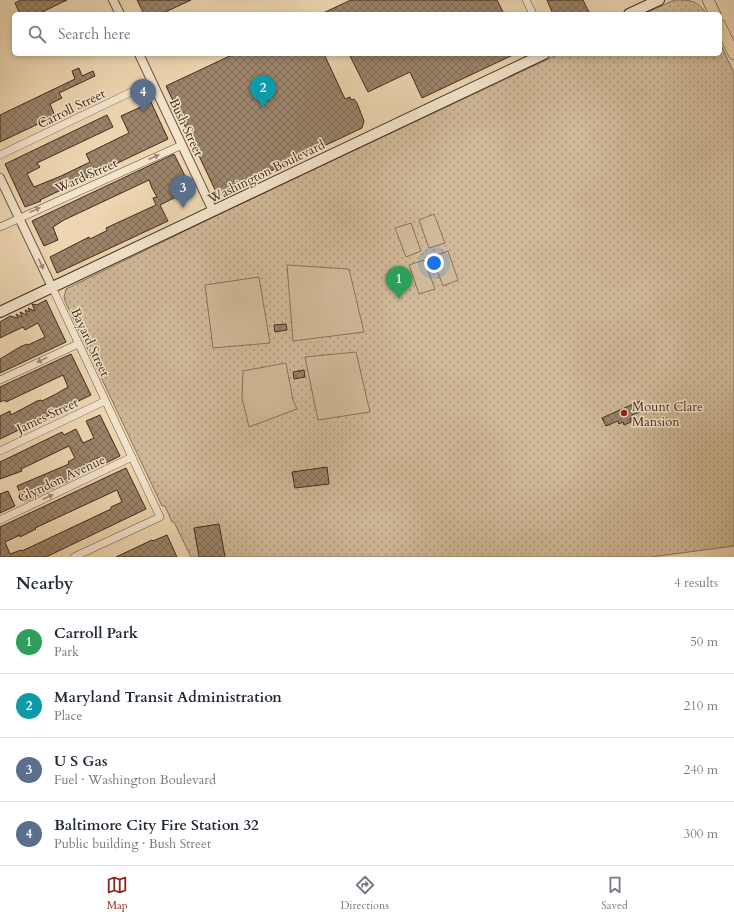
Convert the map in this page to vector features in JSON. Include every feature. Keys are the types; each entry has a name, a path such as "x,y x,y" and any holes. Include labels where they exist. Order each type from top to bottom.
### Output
{"main road":[{"path":"633,12 659,0"},
{"path":"708,0 714,12"},
{"path":"722,29 734,54"},
{"name":"Washington Boulevard","path":"0,312 540,56"}],"street":[{"path":"113,0 119,12"},
{"path":"526,0 531,12"},
{"name":"Bush Street","path":"140,56 213,210"},
{"name":"Carroll Street","path":"0,155 152,82"},
{"name":"Ward Street","path":"0,227 182,144"},
{"name":"Bayard Street","path":"0,178 160,517 74,557"},
{"path":"0,380 78,344"},
{"name":"James Street","path":"0,450 105,401"},
{"name":"Glyndon Avenue","path":"0,520 132,458"}],"shaded area":[{"path":"674,0 685,0 697,3 705,12 648,12"},
{"path":"722,47 734,73 734,546 651,557 191,557 165,506 162,506 64,297 66,289 234,207 555,56 722,56"},
{"path":"434,214 445,243 429,248 419,220"},
{"path":"411,223 421,251 406,257 395,228"},
{"path":"448,251 458,280 443,286 432,257"},
{"path":"424,260 435,289 419,294 409,265"},
{"path":"287,265 349,269 364,332 293,341"},
{"path":"259,277 270,343 213,348 205,285"},
{"path":"356,352 370,412 318,420 305,357"},
{"path":"286,363 293,400 297,409 249,427 242,398 243,371"}],"building":[{"path":"21,0 67,0 42,12 19,12 15,3"},
{"path":"137,0 191,0 165,12 143,12"},
{"path":"351,0 497,0 503,12 325,12"},
{"path":"547,0 583,0 589,12 552,12"},
{"path":"230,56 325,56 345,99 350,97 351,100 354,99 364,121 362,128 218,196 166,86"},
{"path":"350,56 511,56 422,98 410,72 368,92"},
{"path":"79,68 82,76 93,71 95,76 59,93 62,98 50,104 55,116 0,142 0,115 75,79 72,71"},
{"path":"150,100 168,139 40,200 41,201 25,207 5,164 107,115 113,127 37,163 40,167 27,174 34,187 61,176 90,162 86,154 129,133 121,116 143,106 142,104"},
{"path":"174,154 188,182 174,188 178,196 160,205 168,221 57,273 50,257 89,237 90,239 107,231 106,228 156,205 153,198 157,197 149,180 64,220 53,227 58,240 44,246 32,221"},
{"path":"46,300 66,342 0,373 0,359 20,347 45,337 38,323 25,330 23,327 0,338 0,322 10,316 18,318 16,314 22,317 20,312 27,315 25,310 30,312 28,308 35,311 32,304 37,305"},
{"path":"286,324 287,330 275,332 274,325"},
{"path":"71,354 91,395 0,439 0,416 10,411 11,415 68,387 63,375 6,402 5,400 0,402 0,387"},
{"path":"304,370 305,377 294,379 293,372"},
{"name":"Mount Clare Mansion","path":"640,401 644,410 632,415 634,418 630,419 631,422 624,425 623,422 619,424 618,421 606,426 602,418"},
{"path":"100,415 120,456 106,463 100,457 76,469 79,476 24,502 17,486 69,464 68,462 75,458 69,446 21,469 22,471 0,479 0,462 62,432 64,435 76,429 83,443 94,438 86,421"},
{"path":"327,467 329,484 295,488 292,472"},
{"path":"126,468 146,509 46,557 0,557 0,527","holes":["117,490 122,502 111,507 111,509 22,551 21,550 10,554 5,542 20,535 20,537 36,529 35,528"]},
{"path":"8,491 15,506 0,513 0,494"},
{"path":"219,524 225,557 199,557 194,528"},
{"path":"167,535 177,557 116,557 152,540 153,541"}],"place":[{"name":"Maryland Transit Administration","path":"263,108"},
{"name":"Baltimore City Fire Station 32","path":"143,112"},
{"name":"U S Gas","path":"183,208"},
{"name":"Carroll Park","path":"399,299"},
{"name":"Mount Clare Mansion","path":"624,413"}]}
